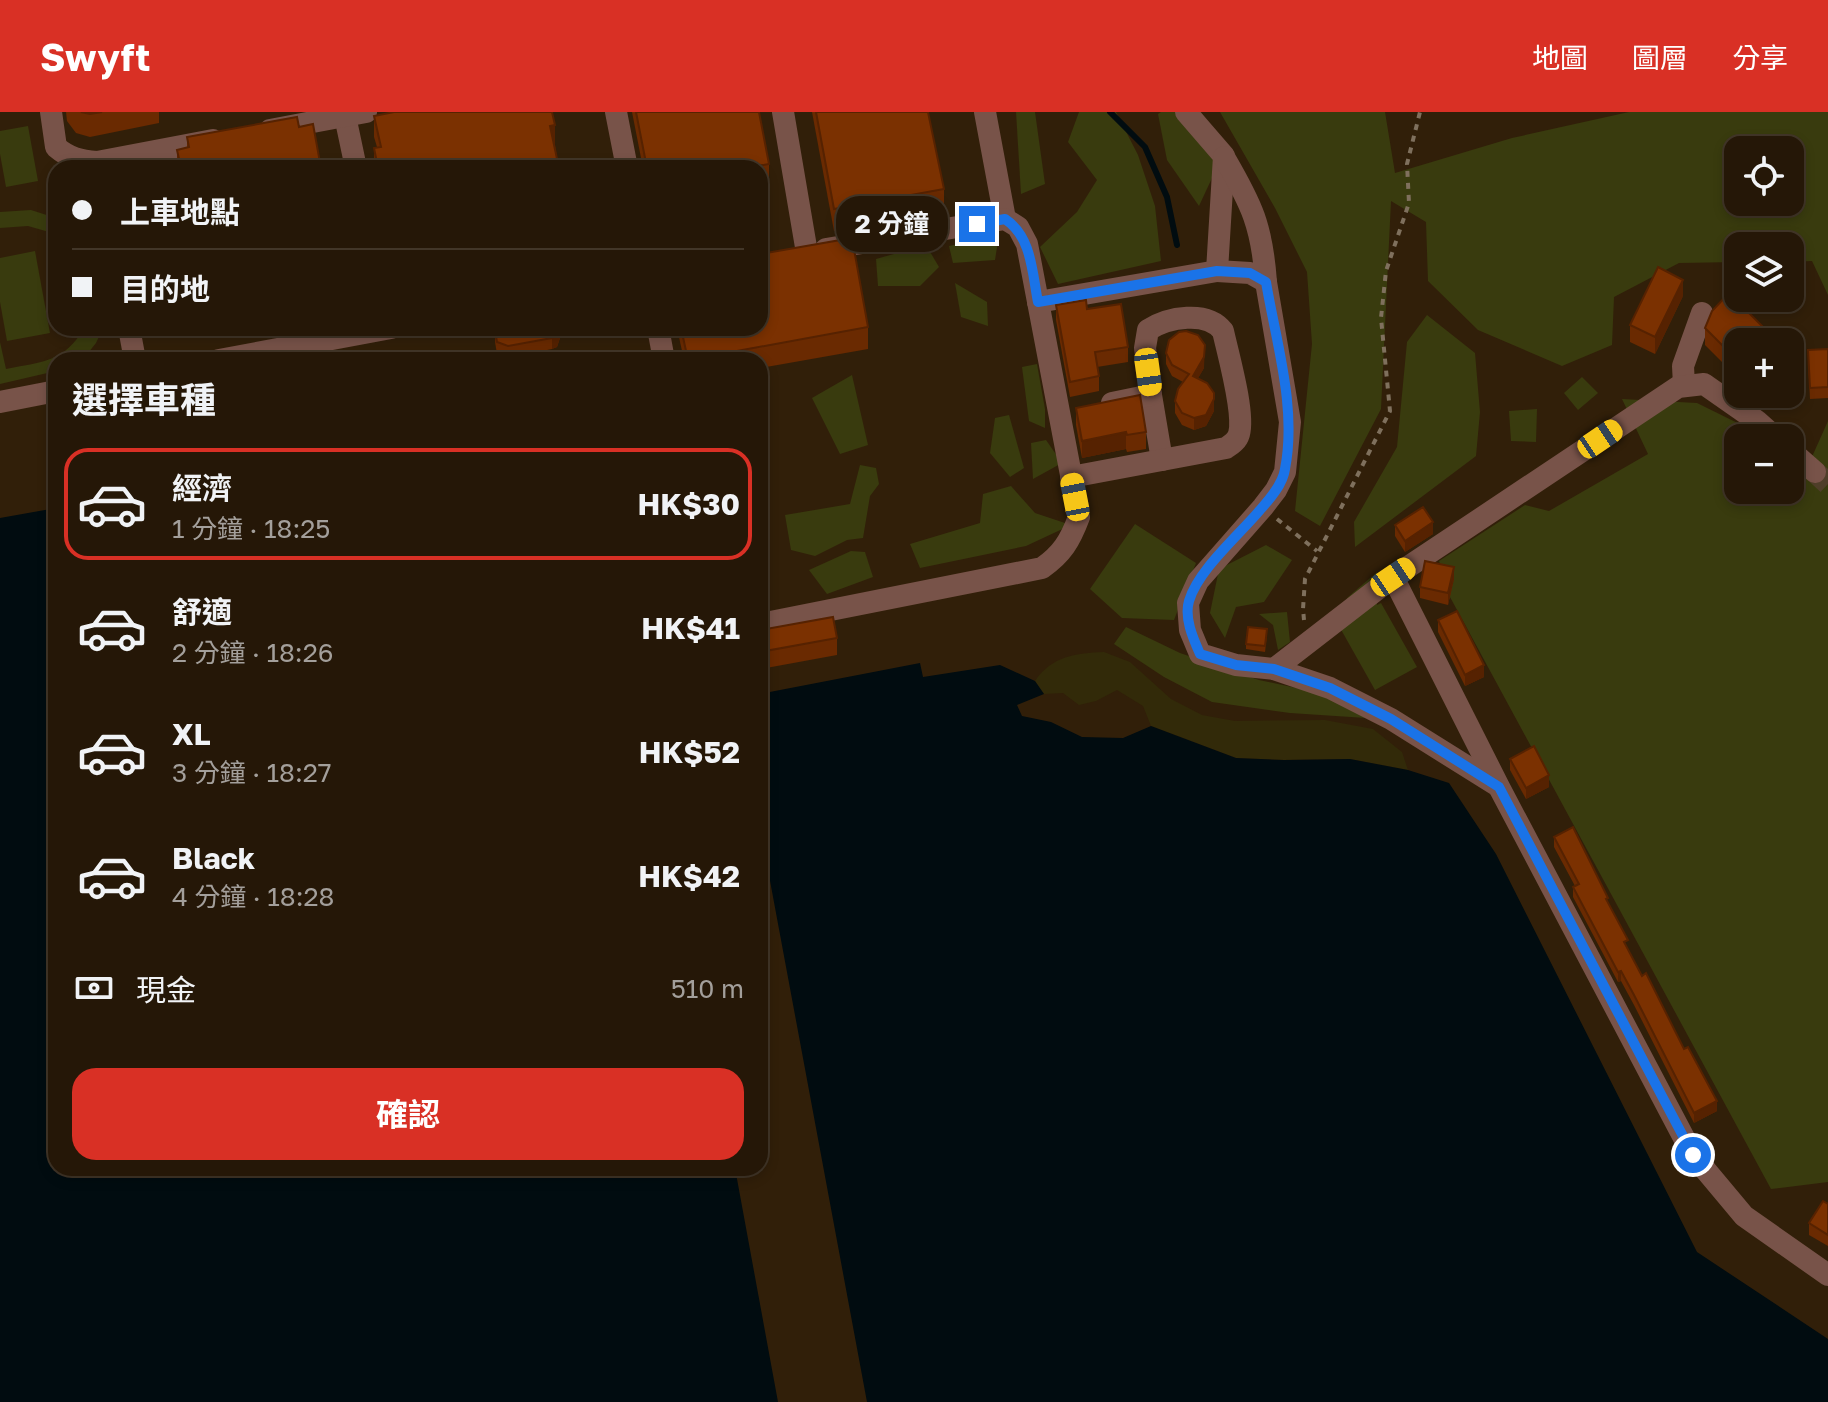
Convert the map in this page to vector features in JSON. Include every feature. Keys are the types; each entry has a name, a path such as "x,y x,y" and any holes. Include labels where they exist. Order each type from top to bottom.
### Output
{"lane":[{"path":"51,112 56,147 68,157 79,160"},
{"path":"616,112 625,160"},
{"path":"768,622 1042,568 1060,555 1079,517 1071,477 1073,411 1038,302 1027,244 1018,227 1005,219 799,254 783,112"},
{"path":"985,112 1005,219"},
{"path":"1186,112 1224,156 1249,200 1263,240 1266,282 1290,422 1285,472 1276,490 1198,581 1188,603 1190,630 1200,654 1236,665 1274,669 1330,688 1391,719 1499,787"},
{"path":"122,160 356,114 356,160"},
{"path":"1217,271 1224,156"},
{"path":"1038,302 1217,271 1250,273 1266,282"},
{"path":"1684,385 1683,366 1702,313"},
{"path":"1071,477 1162,460 1226,448 1235,442 1240,419 1223,331 1217,323 1208,319 1194,318 1156,325 1148,330 1145,348 1162,460"},
{"path":"262,352 346,336"},
{"path":"1274,669 1393,577 1684,385 1704,384 1760,424"},
{"path":"0,402 48,393"},
{"path":"1073,411 1151,395"},
{"path":"1804,462 1815,472"},
{"path":"1393,577 1499,787 1693,1155 1744,1216 1828,1275"}],"path":[{"path":"1308,642 1303,609 1305,579 1390,411 1381,318 1386,271 1409,203 1407,164 1420,112"},
{"path":"1263,507 1317,551"}],"shaded area":[{"path":"1016,112 1035,112 1045,184 1021,194"},
{"path":"1079,112 1116,112 1138,155 1155,206 1161,261 1058,284 1040,247 1077,212 1097,180 1068,142"},
{"path":"1201,112 1219,137 1212,178 1199,206 1167,160 1158,114"},
{"path":"1220,112 1385,112 1395,173 1512,138 1629,112 1828,112 1828,295 1812,261 1804,261 1804,232 1724,232 1724,262 1679,263 1614,297 1612,345 1562,366 1478,330 1428,281 1426,222 1391,201 1381,409 1320,526 1295,511 1312,344 1307,272 1275,208"},
{"path":"28,126 38,181 6,187 0,154 0,131"},
{"path":"31,210 48,215 48,232 28,226 0,228 0,212"},
{"path":"999,235 995,260 953,263 949,246"},
{"path":"926,245 939,267 920,286 878,286 876,259"},
{"path":"35,251 48,333 7,341 0,302 0,258"},
{"path":"955,283 987,302 988,326 961,317"},
{"path":"1427,315 1475,353 1480,412 1476,456 1355,547 1354,522 1397,447 1407,342"},
{"path":"79,336 99,336 89,352 63,352"},
{"path":"0,342 6,369 48,360 48,373 0,384"},
{"path":"1037,364 1045,428 1029,421 1022,367"},
{"path":"852,375 868,445 840,454 812,398"},
{"path":"1582,377 1598,393 1578,410 1564,393"},
{"path":"1622,399 1697,403 1740,424 1724,424 1724,504 1804,504 1804,456 1811,459 1828,421 1828,1182 1771,1189 1450,597 1439,561 1525,505 1549,511 1648,454"},
{"path":"1537,409 1536,442 1511,441 1509,411"},
{"path":"1009,415 1024,468 1010,477 990,453 995,418"},
{"path":"1046,440 1062,463 1033,479 1031,443"},
{"path":"860,465 876,468 879,484 870,496 863,538 847,540 815,556 791,550 785,515 850,504"},
{"path":"1011,486 1035,513 1071,525 1026,546 920,568 910,544 980,523 983,494"},
{"path":"48,509 48,1176 736,1176 778,1402 0,1402 0,518"},
{"path":"1135,524 1196,563 1174,620 1122,618 1090,589"},
{"path":"1266,545 1292,560 1264,602 1236,607 1225,638 1210,613 1219,569"},
{"path":"851,551 865,552 873,577 827,594 809,570"},
{"path":"1377,572 1377,605 1381,603 1417,667 1375,690 1339,626 1347,598"},
{"path":"1287,612 1290,642 1278,650 1273,625 1259,614"},
{"path":"1126,627 1180,653 1259,680 1324,694 1366,718 1290,713 1212,702 1164,677 1114,644"},
{"path":"920,663 923,677 1000,665 1035,681 1044,694 1017,705 1022,716 1051,722 1082,737 1123,738 1151,726 1236,758 1350,759 1408,770 1449,783 1496,854 1697,1252 1828,1339 1828,1402 867,1402 768,870 768,692"}],"sand":[{"path":"1104,652 1130,662 1171,699 1202,715 1235,721 1325,720 1373,729 1402,752 1408,770 1350,759 1236,758 1151,726 1143,706 1117,690 1096,701 1079,705 1063,693 1044,694 1035,681 1057,661 1084,653"}],"building":[{"path":"394,112 552,112 555,125 550,126 557,160 376,160 374,148 381,147 374,116"},
{"path":"636,112 759,112 769,164 768,160 645,160"},
{"path":"816,112 928,112 944,189 834,209"},
{"path":"297,117 299,127 313,124 320,160 179,160 177,150 189,147 187,137"},
{"path":"852,238 868,327 732,352 686,352 683,336 768,336 768,253"},
{"path":"1658,267 1683,280 1655,337 1630,325"},
{"path":"1724,298 1724,312 1748,312 1764,328 1724,328 1724,347 1705,328 1712,311"},
{"path":"1086,300 1087,309 1121,304 1128,347 1095,352 1099,376 1070,382 1056,305"},
{"path":"1186,331 1198,335 1205,345 1204,357 1193,376 1207,383 1214,393 1206,415 1194,418 1182,413 1175,401 1178,389 1189,374 1172,365 1166,353 1169,340"},
{"path":"496,336 555,336 508,346 497,342"},
{"path":"1828,349 1828,387 1810,388 1808,350"},
{"path":"1140,395 1146,432 1127,435 1126,432 1082,441 1076,408"},
{"path":"1423,507 1433,522 1405,541 1395,525"},
{"path":"1425,561 1454,567 1448,593 1420,587"},
{"path":"1457,611 1484,665 1465,675 1438,620"},
{"path":"833,617 837,638 768,651 768,629"},
{"path":"1248,627 1267,629 1265,646 1246,644"},
{"path":"1534,746 1549,775 1526,788 1510,759"},
{"path":"1573,827 1628,940 1624,942 1642,976 1646,973 1684,1049 1688,1047 1717,1101 1694,1113 1634,995 1621,971 1618,972 1573,887 1579,884 1554,837"},
{"path":"1823,1201 1828,1204 1828,1235 1809,1223"}],"waterway":[{"path":"1110,112 1145,147 1167,197 1177,245"}],"tunnel":[{"path":"1815,472 1828,484"}],"route":[{"path":"977,224 1005,219 1018,227 1027,244 1038,302 1217,271 1250,273 1266,282 1290,422 1285,472 1263,507 1198,581 1188,603 1190,630 1200,654 1236,665 1274,669 1330,688 1391,719 1499,787 1693,1155"}]}
